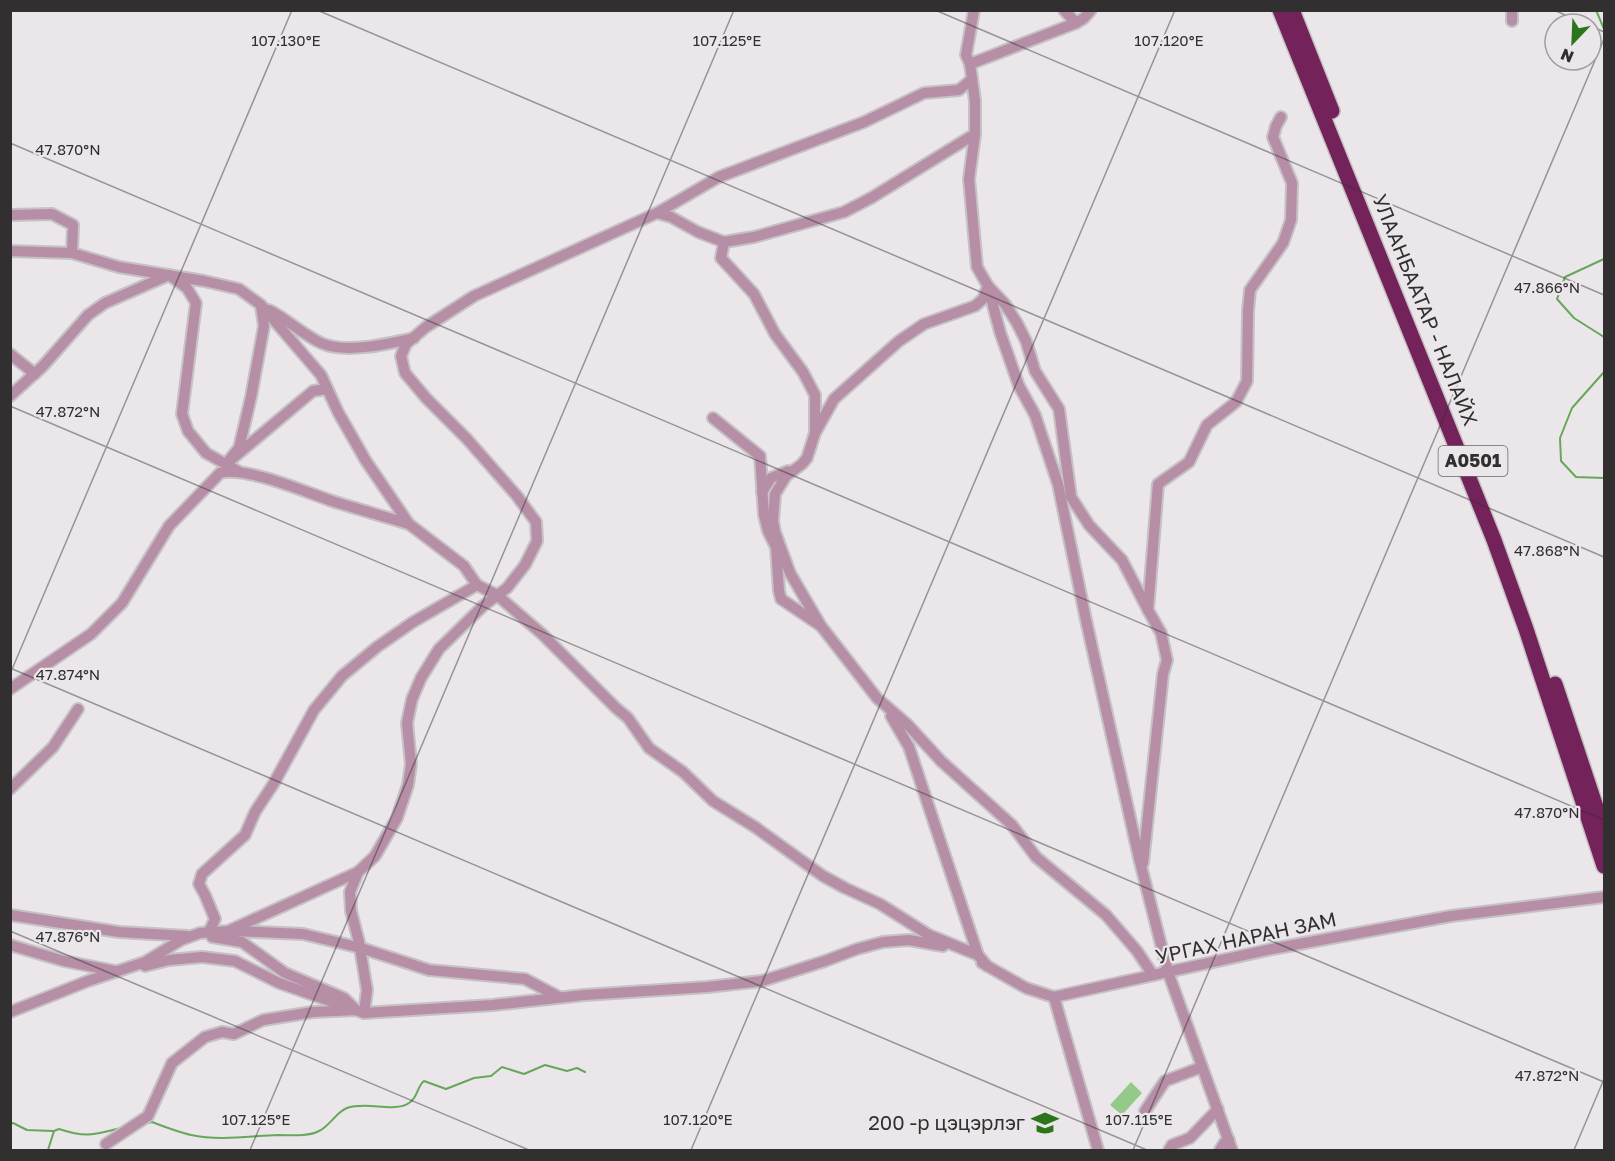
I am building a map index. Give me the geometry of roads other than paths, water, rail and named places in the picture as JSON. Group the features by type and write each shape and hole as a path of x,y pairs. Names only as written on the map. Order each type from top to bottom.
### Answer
{"highway":[{"name":"УЛААНБААТАР - НАЛАЙХ","path":"1280,10 1494,540 1605,866"},
{"name":"УЛААНБААТАР - НАЛАЙХ","path":"1292,10 1497,520 1605,831"}],"street":[{"path":"974,10 966,55 970,64 975,101 975,134 969,179 978,267 988,286 1000,332 1019,386 1035,415 1058,484 1090,643 1168,972 1231,1145"},
{"path":"1064,10 1076,23"},
{"path":"970,64 1076,23 1090,10"},
{"path":"228,931 358,872 375,856 397,818 408,785 411,764 407,723 412,699 421,678 439,649 458,629 507,588 525,565 537,541 536,522 517,496 405,373 401,356 406,344 426,327 474,296 657,213 729,173 864,122 924,93 959,90 972,78"},
{"path":"1148,610 1158,484 1189,462 1207,425 1236,402 1247,381 1250,290 1283,243 1291,220 1292,183 1273,137 1281,117"},
{"path":"657,213 671,217 698,232 724,242 754,237 844,212 975,134"},
{"path":"10,215 52,214 73,225 72,253"},
{"path":"724,242 721,258 754,294 775,334 803,372 815,395 815,433"},
{"path":"10,251 72,253 119,267 239,290 321,343 333,347 362,347 414,338"},
{"path":"10,396 35,374 88,315 105,303 169,275"},
{"path":"169,275 188,288 196,303 182,414 188,431 206,453 242,473"},
{"path":"988,286 1005,304 1017,323 1026,341 1035,371 1059,409 1071,497 1089,525 1122,560 1161,633 1167,660 1163,674 1142,868"},
{"path":"762,491 771,478 794,469 807,458 815,433 834,399 899,341 924,324 975,306 983,299 988,286"},
{"path":"261,305 321,375 366,461 409,524 464,566 477,585 497,595 542,633 616,708 628,717 649,748 683,772 713,801 755,826 807,865 845,888 880,904 929,935 978,955"},
{"path":"226,464 239,448 251,397 264,326 261,305"},
{"path":"10,354 35,374"},
{"path":"226,464 313,391 327,389"},
{"path":"712,418 760,456 764,515 768,531 776,547 781,599 821,626"},
{"path":"775,532 773,520 775,494 779,484 794,469"},
{"path":"10,689 91,634 122,603 169,526 220,473 231,470 285,484 409,524"},
{"path":"762,491 790,573 821,626 886,707 909,747 978,955 987,966"},
{"path":"209,932 215,920 199,884 202,874 245,835 255,812 274,783 314,710 342,676 376,647 447,601 477,585"},
{"path":"886,707 907,724 948,768 1005,819 1036,857 1106,915 1137,951 1153,975"},
{"path":"10,789 53,747 78,709"},
{"path":"358,872 350,892 351,911 361,948 366,990 360,1011"},
{"name":"УРГАХ НАРАН ЗАМ","path":"1054,997 1272,949 1451,916 1605,897"},
{"path":"11,914 119,932 222,938 242,942 285,973 344,998 360,1011"},
{"path":"10,1012 145,962 182,940 209,932 228,931 303,934 361,948 429,970 525,979 560,998"},
{"path":"105,1144 148,1116 172,1063 205,1037 222,1032 234,1034 263,1020 313,1012 493,1005 762,981 857,949 883,942 909,940 939,945 967,955 1026,988 1054,997 1098,1150"},
{"path":"10,945 96,968 120,971 202,957 235,961 279,983 319,999 360,1011"},
{"path":"1146,1111 1165,1081 1202,1067"},
{"path":"1169,1150 1172,1145 1190,1138 1218,1109"},
{"path":"1220,1150 1225,1142 1231,1145"}],"waterway":[{"path":"1596,10 1604,29"},
{"path":"1604,259 1565,277 1557,299 1574,318 1604,337"},
{"path":"1604,372 1572,408 1560,438 1561,461 1576,477 1604,478"},
{"path":"147,1123 152,1122 176,1131 212,1138 304,1135 323,1129 347,1108 403,1106 412,1101 424,1081 446,1089 474,1078 491,1076 502,1067 524,1074 545,1065 567,1071 577,1068 585,1072"},
{"path":"10,1124 13,1123 27,1130 53,1131"},
{"path":"48,1150 54,1131 59,1129 76,1134 90,1134 121,1128"}],"place":[{"name":"200 -р цэцэрлэг","path":"1045,1123"}]}
